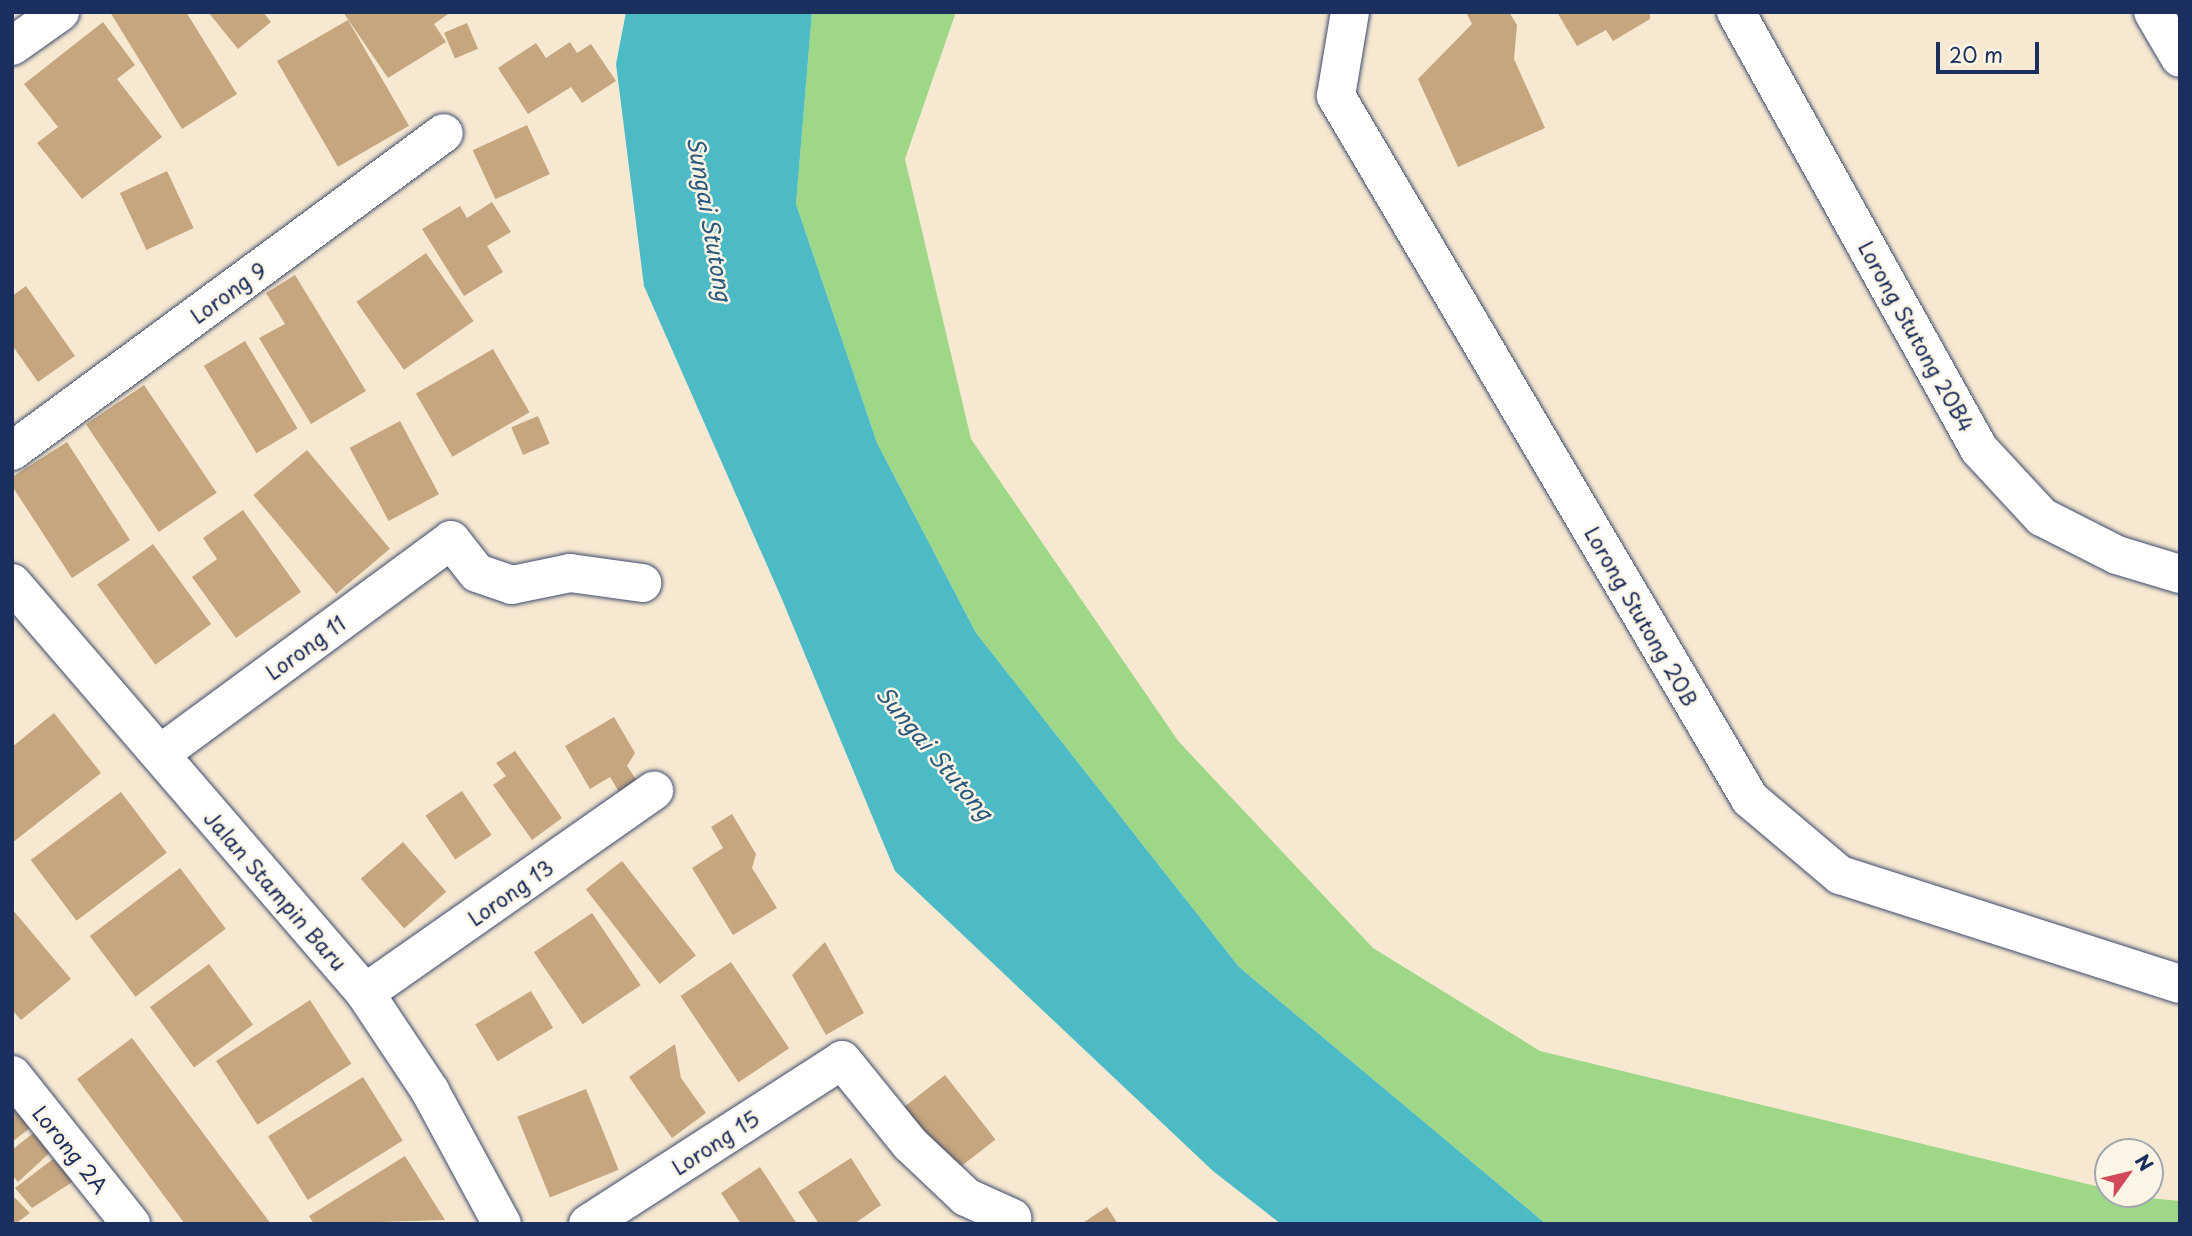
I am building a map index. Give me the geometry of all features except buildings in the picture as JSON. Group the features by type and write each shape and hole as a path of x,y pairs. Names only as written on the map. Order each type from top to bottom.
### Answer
{"street":[{"path":"12,46 60,12"},
{"name":"Lorong Stutong 20B","path":"1350,12 1336,96 1750,799 1840,875 2180,984"},
{"name":"Lorong Stutong 20B4","path":"1736,12 1979,449 2042,517 2117,555 2180,574"},
{"path":"2153,12 2180,58"},
{"name":"Lorong 9","path":"12,451 444,133"},
{"name":"Lorong 11","path":"160,754 450,540 477,573 512,585 570,573 642,583"},
{"name":"Jalan Stampin Baru","path":"12,583 365,993 430,1091 502,1224"},
{"name":"Lorong 13","path":"365,993 654,791"},
{"name":"Lorong 15","path":"588,1224 842,1060 910,1144 947,1179 966,1196 1012,1218"},
{"name":"Lorong 2A","path":"12,1075 131,1224"}],"green space":[{"path":"812,12 956,12 905,159 971,439 1179,742 1373,948 1540,1051 2094,1186 2094,1208 2164,1208 2164,1199 2180,1201 2180,1224 1546,1224 1239,967 976,633 877,443 796,204"}],"water":[{"name":"Sungai Stutong","path":"626,12 812,12 796,204 877,443 976,633 1239,967 1546,1224 1281,1224 1213,1171 895,871 781,597 644,286 616,64"}]}
